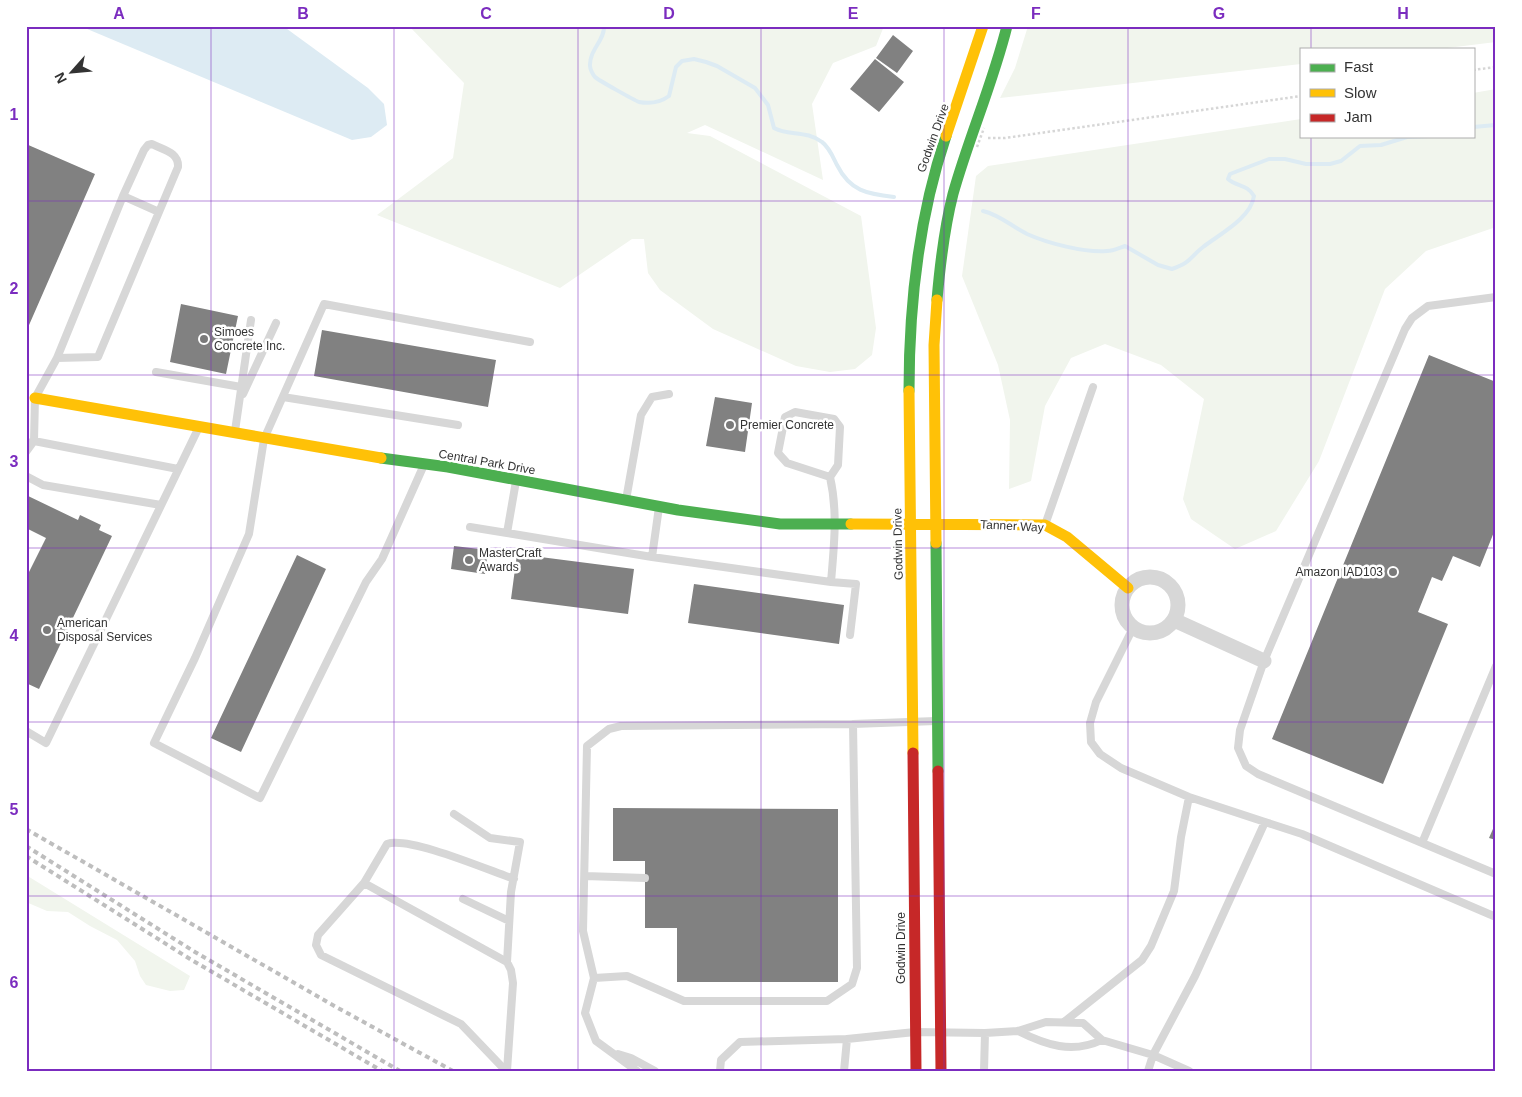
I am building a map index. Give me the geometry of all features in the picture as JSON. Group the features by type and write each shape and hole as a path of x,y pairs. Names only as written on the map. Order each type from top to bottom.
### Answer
{"street":[{"name":"Godwin Drive","path":"916,1071 908,345 915,259 934,175 964,93 983,26"},
{"path":"941,1071 934,345 936,297 949,216 959,176 975,142 1007,26"},
{"name":"Central Park Drive","path":"35,398 264,439 424,465 448,467 659,506 780,524 836,526 936,524"},
{"name":"Tanner Way","path":"936,524 1045,525 1067,537 1128,588"},
{"path":"1152,577 1170,584 1178,602 1174,620 1159,632 1150,633 1133,628 1127,621 1122,604 1128,588 1143,578 1152,577"},
{"path":"1174,620 1264,661"}],"lane":[{"path":"26,452 30,443 35,398 57,358 123,196 144,150 148,145 152,144 176,156 179,160 178,167 98,357 57,358"},
{"path":"123,196 159,212"},
{"path":"1496,298 1428,306 1412,318 1264,661 1240,730 1238,748 1246,766 1258,774 1496,874"},
{"path":"424,465 382,559 366,582 260,798 154,743 195,658 249,534 264,439 324,304 530,342"},
{"path":"235,433 251,320"},
{"path":"239,402 276,323"},
{"path":"156,372 241,387"},
{"path":"1045,525 1093,387"},
{"path":"626,500 644,406 652,397 669,394"},
{"path":"283,397 458,425"},
{"path":"830,477 787,463 778,453 785,417 795,412 834,419 840,427 838,465 830,477 834,496 836,526 831,582"},
{"path":"26,731 46,743 199,427"},
{"path":"30,443 178,469"},
{"path":"26,476 44,485 161,506"},
{"path":"507,533 516,481"},
{"path":"652,557 659,506"},
{"path":"470,527 652,557 856,584 850,635"},
{"path":"1133,628 1096,702 1090,723 1091,742 1100,754 1121,768 1189,797 1302,834 1496,917"},
{"path":"1422,843 1496,666"},
{"path":"638,1071 596,1041 585,1013 594,978 583,931 587,746 609,729 621,726 853,724 938,720"},
{"path":"594,978 626,976 684,1001 827,1001 840,994 852,984 857,968 853,724"},
{"path":"1064,1022 1142,960 1151,946 1174,891 1179,869 1180,837 1189,797"},
{"path":"454,814 490,838 520,842 509,922 507,962"},
{"path":"1148,1071 1153,1055 1195,976 1265,822"},
{"path":"506,1071 461,1024 320,955 316,945 318,935 364,883 387,844 396,841 514,879"},
{"path":"585,876 645,878"},
{"path":"364,883 507,962 512,970 513,983 506,1071"},
{"path":"463,899 509,922"},
{"path":"720,1071 721,1060 740,1042 847,1039 915,1032 985,1033 1018,1030 1046,1022 1064,1022 1083,1023 1102,1040 1153,1055 1189,1071"},
{"path":"1018,1030 1045,1044 1086,1047 1102,1040"},
{"path":"984,1071 985,1033"},
{"path":"844,1071 847,1039"},
{"path":"616,1054 632,1058 655,1071"}],"path":[{"path":"1474,70 1496,67"},
{"path":"975,142 1300,96"},
{"path":"975,142 984,128"}],"shaded area":[{"path":"80,26 283,26 368,88 384,104 387,125 371,137 352,140"},
{"path":"409,26 884,26 876,46 833,63 812,104 823,180 705,125 687,133 710,136 861,216 876,328 872,355 855,369 830,372 796,366 713,329 660,290 648,273 644,239 632,239 560,288 377,215 453,158 464,83"},
{"path":"1028,26 1496,26 1496,42 1447,48 1300,48 1300,64 1000,98 1015,68"},
{"path":"1496,89 1496,227 1426,251 1385,289 1319,461 1276,531 1235,549 1191,519 1183,499 1204,399 1161,365 1105,344 1071,358 1045,406 1031,481 1009,489 1010,420 998,365 962,276 976,176 988,166 1300,119 1300,138 1474,138 1474,93"},
{"path":"26,875 190,976 184,990 170,991 146,985 140,976 135,961 117,940 68,912 47,911 26,902"}],"building":[{"path":"893,35 913,51 897,73 876,58"},
{"path":"875,59 904,82 879,112 850,89"},
{"path":"26,144 95,174 26,332"},
{"name":"Simoes Concrete Inc.","path":"181,304 238,316 226,374 170,362"},
{"path":"322,330 496,360 488,407 314,376"},
{"name":"Amazon IAD103","path":"1429,355 1496,382 1496,527 1480,567 1453,556 1442,581 1432,577 1418,612 1448,624 1383,784 1272,739"},
{"name":"Premier Concrete","path":"715,397 752,403 745,452 706,446"},
{"name":"American Disposal Services","path":"26,495 78,520 80,515 101,525 99,530 112,536 39,689 26,683 26,578 46,538 26,528"},
{"name":"MasterCraft Awards","path":"454,546 488,550 485,574 451,569"},
{"path":"517,554 634,569 628,614 511,599"},
{"path":"297,555 326,569 241,752 211,738"},
{"path":"694,584 844,605 839,644 688,623"},
{"path":"613,808 838,809 838,982 677,982 677,928 645,928 645,861 613,861"},
{"path":"1496,822 1496,840 1489,838"}],"waterway":[{"path":"604,26 602,36 590,60 594,76 602,82 639,102 651,103 669,96 676,67 682,61 694,59 717,66 755,88 768,105 774,128 816,138 831,152 842,174 854,186 860,190 894,197"},
{"path":"1474,127 1496,125"},
{"path":"983,211 1000,218 1027,234 1045,241 1066,247 1098,251 1112,250 1125,246 1158,265 1172,269 1187,262 1203,247 1234,225 1252,204 1254,196 1245,187 1228,179 1230,174 1269,159 1285,159 1306,164 1330,164 1341,161 1360,146 1381,145 1404,138"}],"railway":[{"path":"26,829 338,1008 453,1071"},
{"path":"26,846 195,952 400,1071"},
{"path":"26,856 190,959 382,1071"}],"traffic: fast":[{"path":"937,300 947,220 953,194 1007,26"},
{"path":"909,391 909,358 917,262 928,199 946,136"},
{"path":"381,458 448,467 678,510 780,524 851,524"},
{"path":"936,543 938,771"}],"traffic: slow":[{"path":"946,136 983,26"},
{"path":"936,543 934,345 937,300"},
{"path":"909,391 913,753"},
{"path":"35,398 381,458"},
{"path":"851,524 1045,525 1067,537 1128,588"}],"traffic: jam":[{"path":"913,753 916,1071"},
{"path":"938,771 941,1071"}],"place":[{"name":"Simoes Concrete Inc.","path":"204,339"},
{"name":"Premier Concrete","path":"730,425"},
{"name":"MasterCraft Awards","path":"469,560"},
{"name":"Amazon IAD103","path":"1393,572"},
{"name":"American Disposal Services","path":"47,630"}]}
